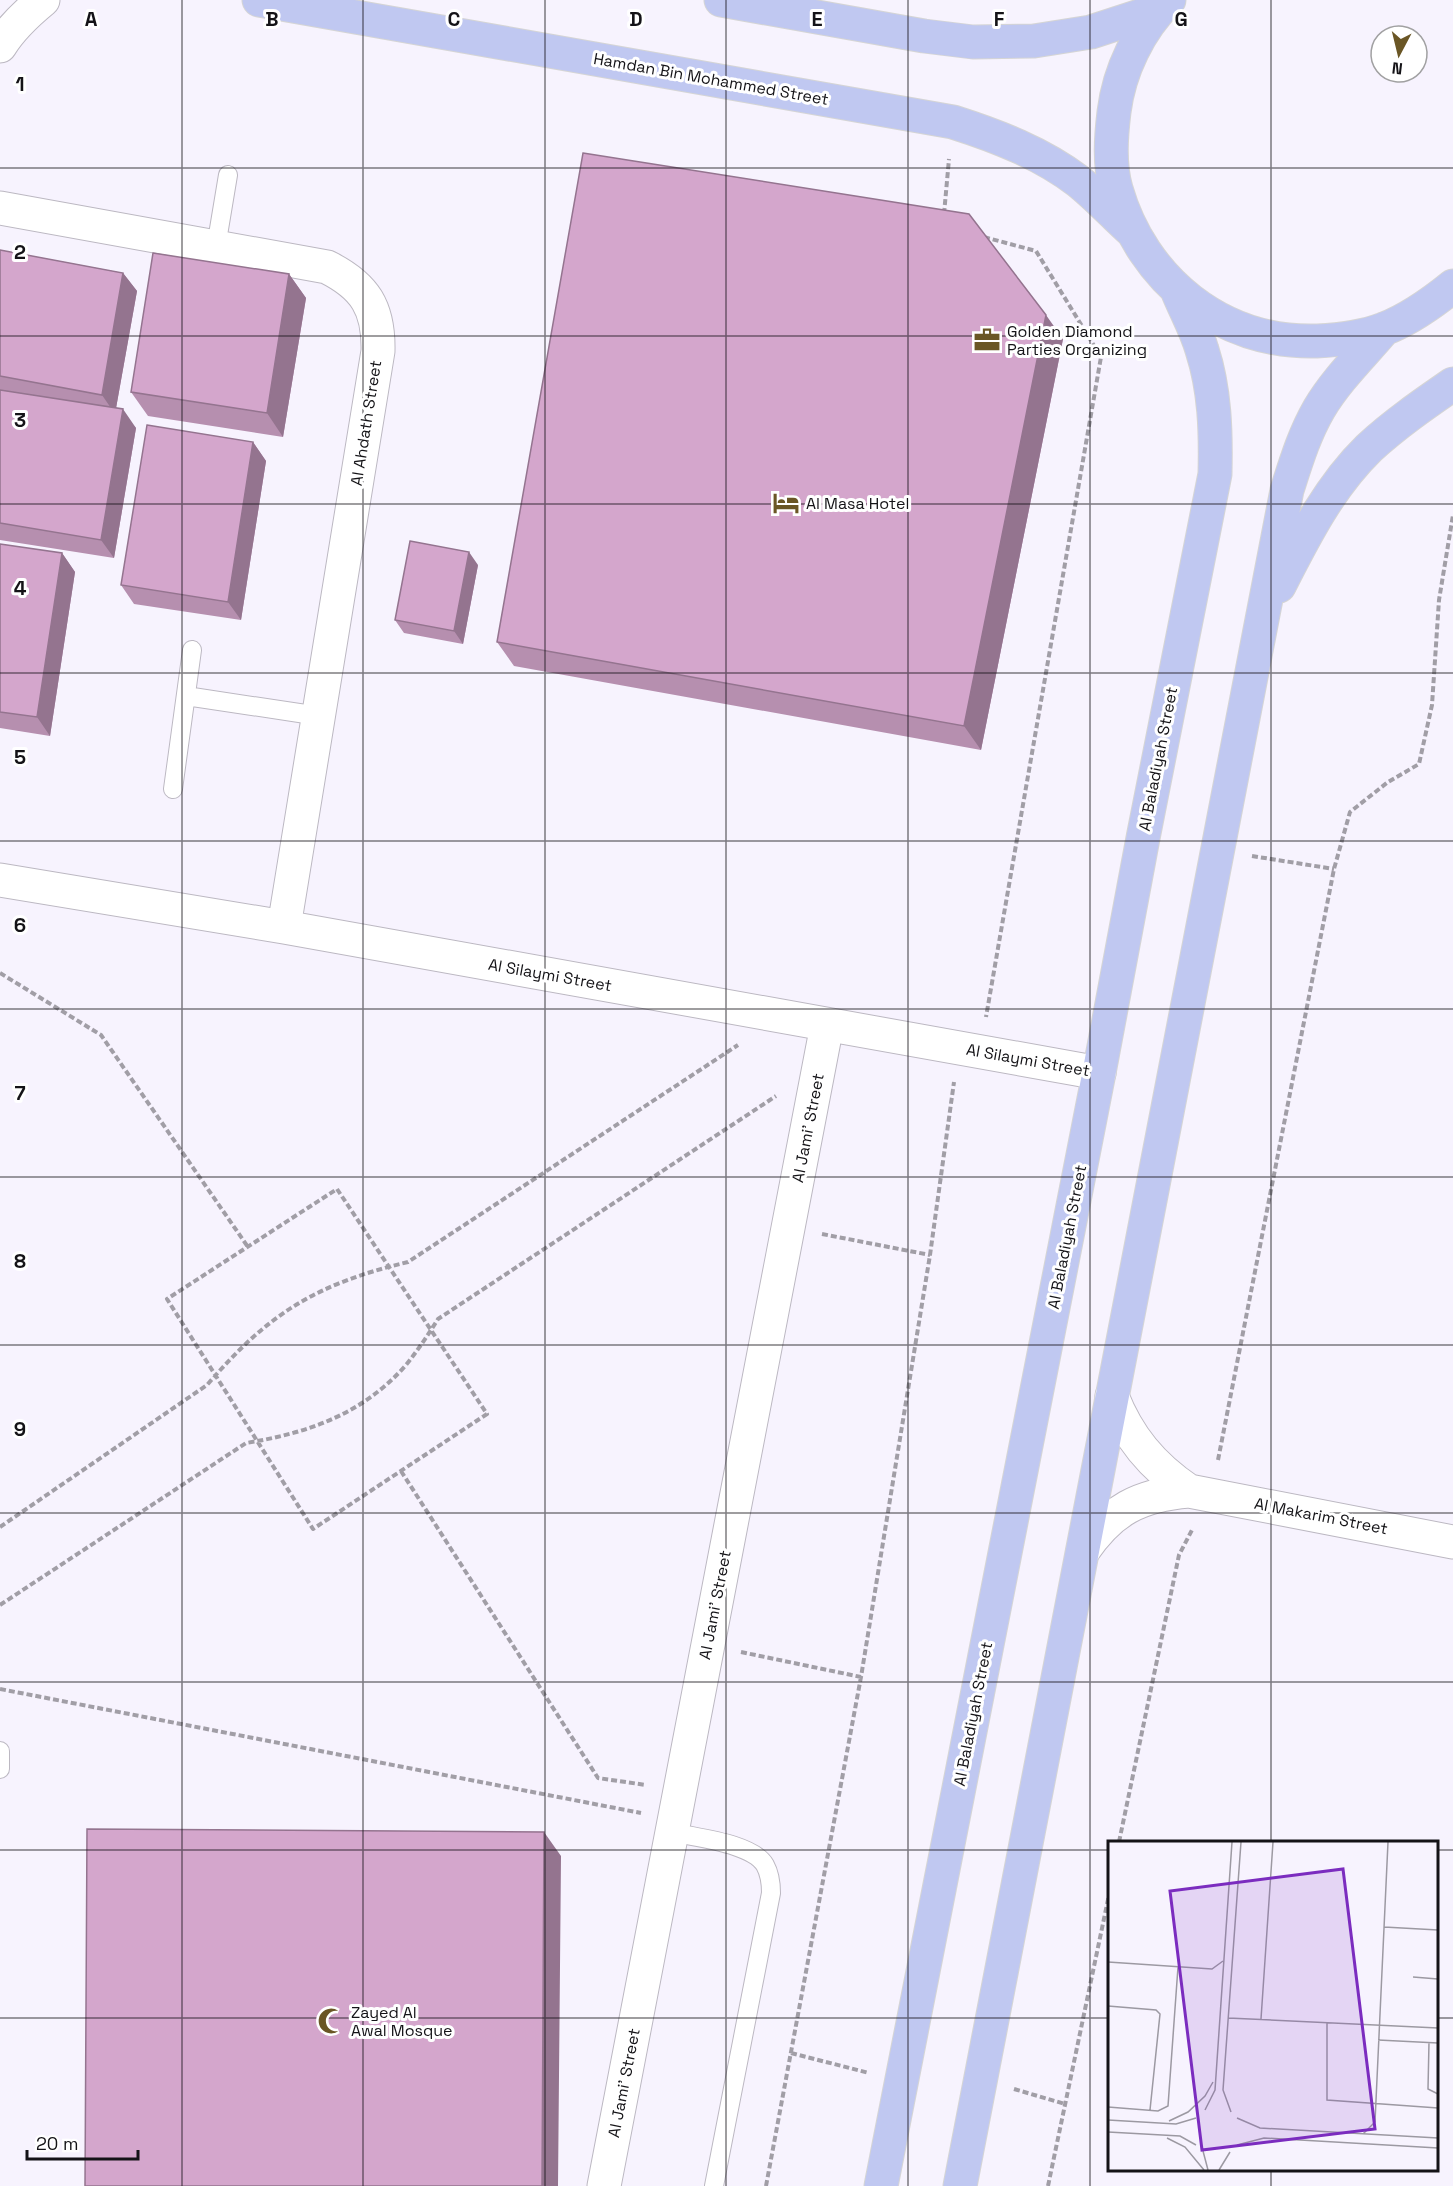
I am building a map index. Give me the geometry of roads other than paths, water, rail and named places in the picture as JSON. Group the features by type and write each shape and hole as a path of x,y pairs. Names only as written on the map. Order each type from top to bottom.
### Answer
{"main road":[{"name":"Hamdan Bin Mohammed Street","path":"259,0 953,122 993,135 1042,158 1078,182 1132,231"},
{"path":"722,0 924,36 973,42 1034,41 1091,32 1164,5"},
{"path":"1164,5 1132,49 1116,93 1110,140 1115,187 1132,231 1152,263 1177,290 1213,316 1253,334 1297,342 1341,340 1384,329 1420,311 1453,286"},
{"name":"Al Baladiyah Street","path":"881,2186 1215,474 1216,433 1211,386 1202,349 1177,290"},
{"path":"960,2186 1287,490 1301,446 1320,407 1384,329"},
{"path":"1263,617 1313,522 1342,479 1377,441 1453,384"}],"street":[{"path":"0,46 7,34 43,0"},
{"name":"Al Ahdath Street","path":"0,208 327,267 346,276 362,291 373,309 378,330 378,351 284,927"},
{"name":"Al Silaymi Street","path":"0,880 284,927 1099,1073"},
{"name":"Al Jami' Street","path":"604,2186 827,1025"},
{"name":"Al Makarim Street","path":"1112,1396 1121,1419 1150,1460 1168,1477 1200,1493"},
{"name":"Al Makarim Street","path":"1083,1551 1097,1530 1116,1513 1163,1493 1200,1493 1453,1542"}],"lane":[{"path":"216,247 228,175"},
{"path":"173,789 192,650"},
{"path":"186,696 319,716"},
{"path":"0,1751 0,1769"},
{"path":"675,1814 755,1854 765,1864 771,1878 771,1893 714,2186"}],"place":[{"name":"Golden Diamond Parties Organizing","path":"987,340"},
{"name":"Al Masa Hotel","path":"786,503"},
{"name":"Zayed Al Awal Mosque","path":"331,2021"}]}
